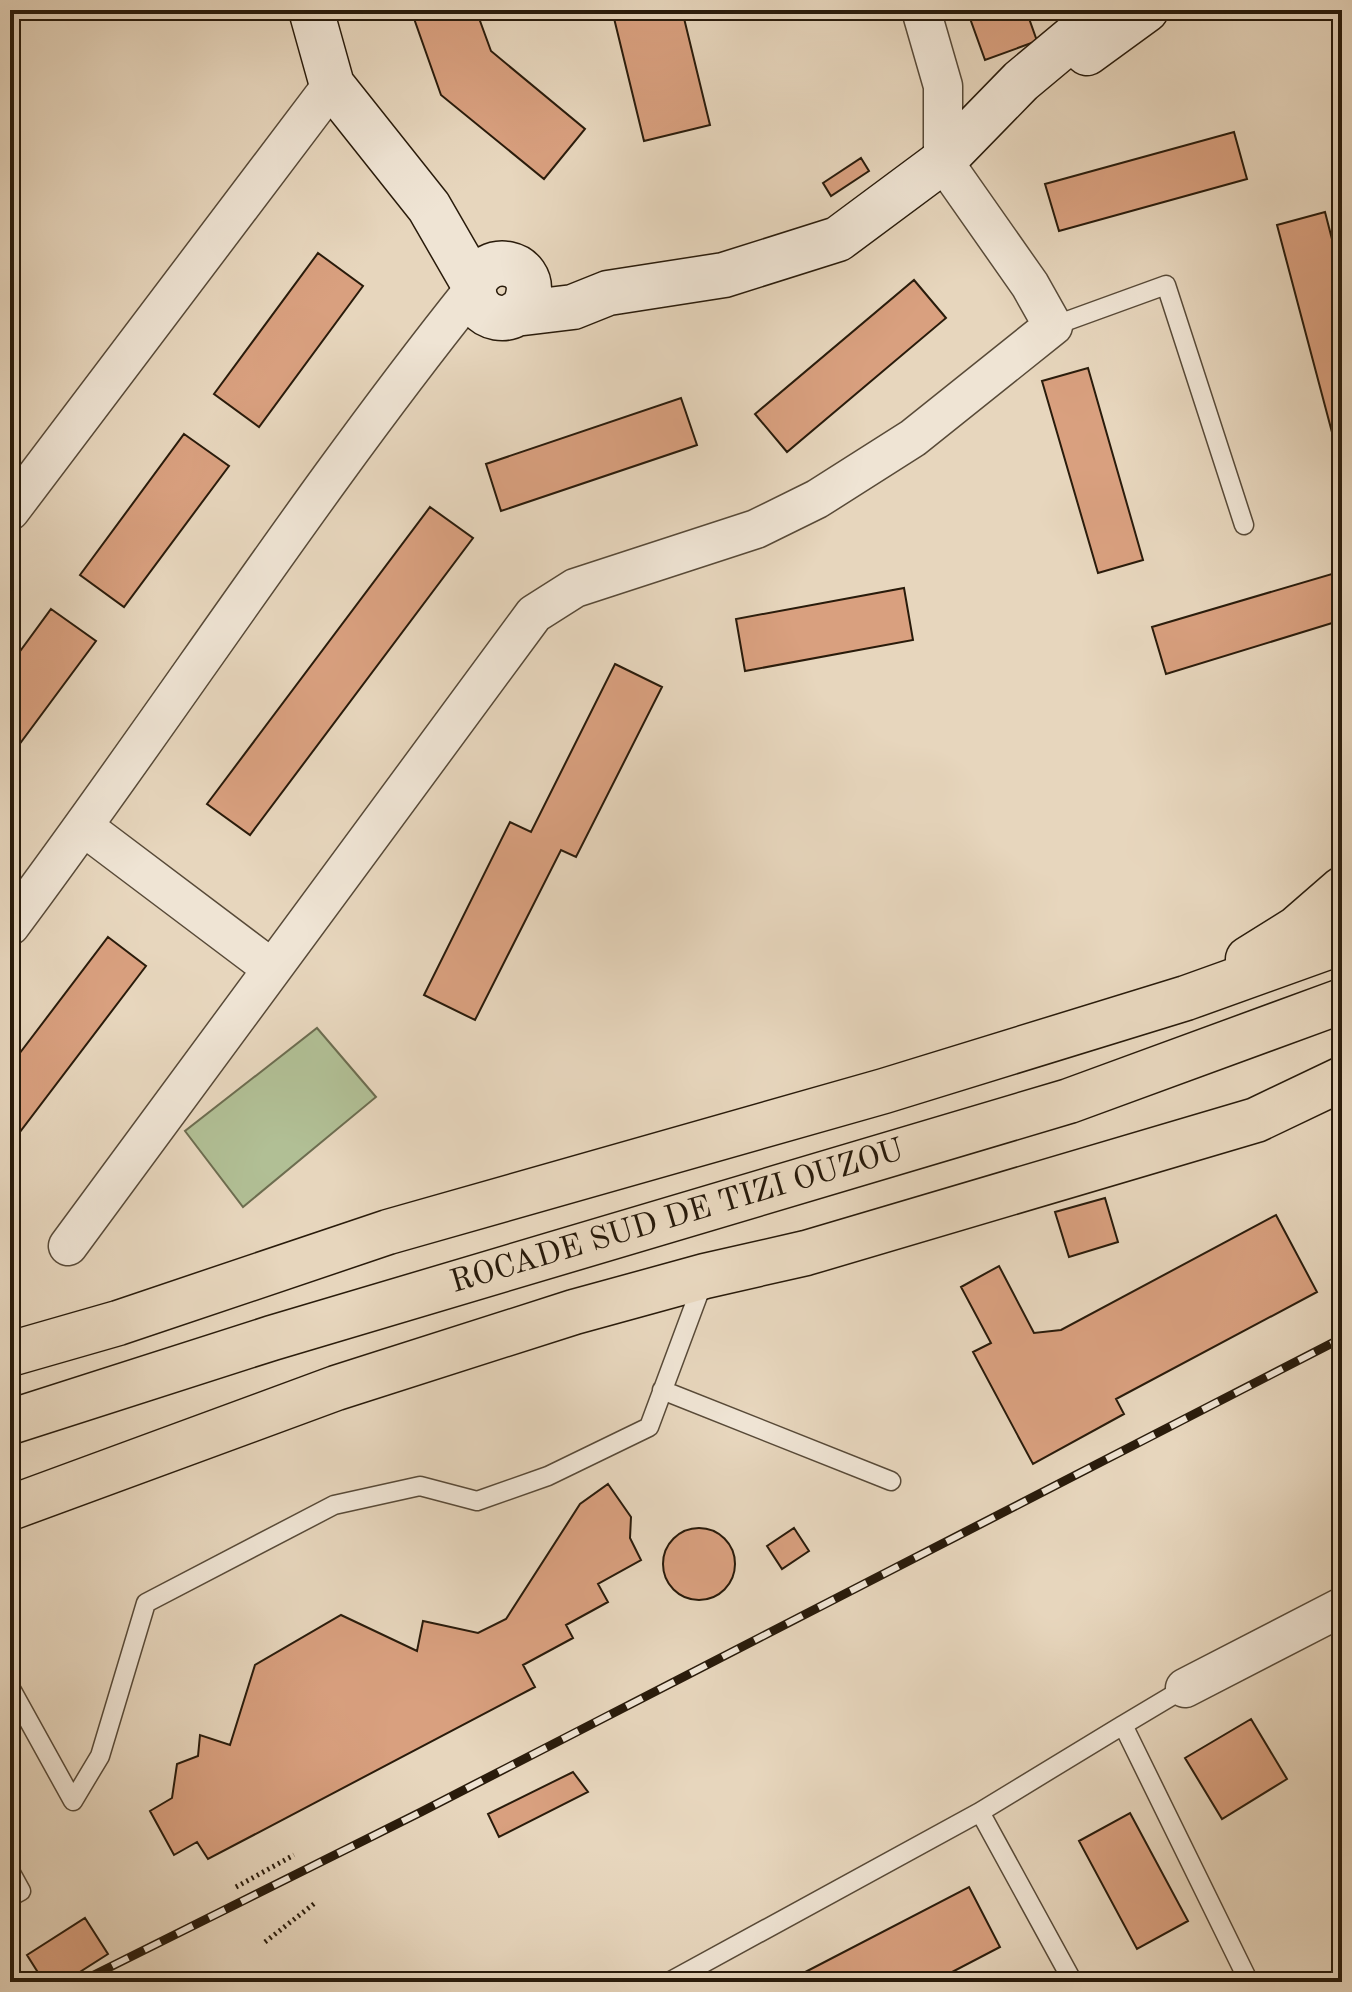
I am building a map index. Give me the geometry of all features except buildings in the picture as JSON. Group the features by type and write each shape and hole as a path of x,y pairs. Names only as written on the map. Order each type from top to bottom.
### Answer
{"highway":[{"path":"1186,998 1296,929 1342,889"},
{"name":"ROCADE SUD DE TIZI OUZOU","path":"10,1354 118,1323 388,1232 884,1091 1186,998 1342,942"},
{"name":"ROCADE SUD DE TIZI OUZOU","path":"10,1422 272,1338 1069,1101 1342,1001"},
{"path":"10,1508 336,1388 574,1312 705,1276 806,1253 1256,1120 1342,1079"}],"street":[{"path":"311,10 332,85 497,290"},
{"path":"68,1246 534,614 575,588 756,529 817,499 913,438 1053,326 1030,285 943,161 943,86 921,10"},
{"path":"10,926 84,827 399,382 497,290 547,282 608,293 724,275 838,239 943,161 1021,81 1106,10"},
{"path":"984,118 1071,64 1146,10"},
{"path":"10,511 332,85"},
{"path":"84,827 271,968"},
{"path":"1185,1688 1342,1607"}],"lane":[{"path":"1053,326 1166,285 1244,525"},
{"path":"10,1687 73,1801 100,1756 146,1603 334,1505 420,1486 477,1501 548,1476 649,1427 705,1276"},
{"path":"662,1390 891,1481"},
{"path":"669,1982 980,1812 1185,1688"},
{"path":"1123,1725 1249,1982"},
{"path":"980,1812 1073,1982"},
{"path":"10,1871 21,1891 10,1897"}],"path":[{"path":"236,1887 294,1855"},
{"path":"265,1942 315,1903"}],"green space":[{"path":"317,1028 376,1097 243,1207 185,1131"}],"railway":[{"path":"80,1982 421,1812 1342,1338"}]}
